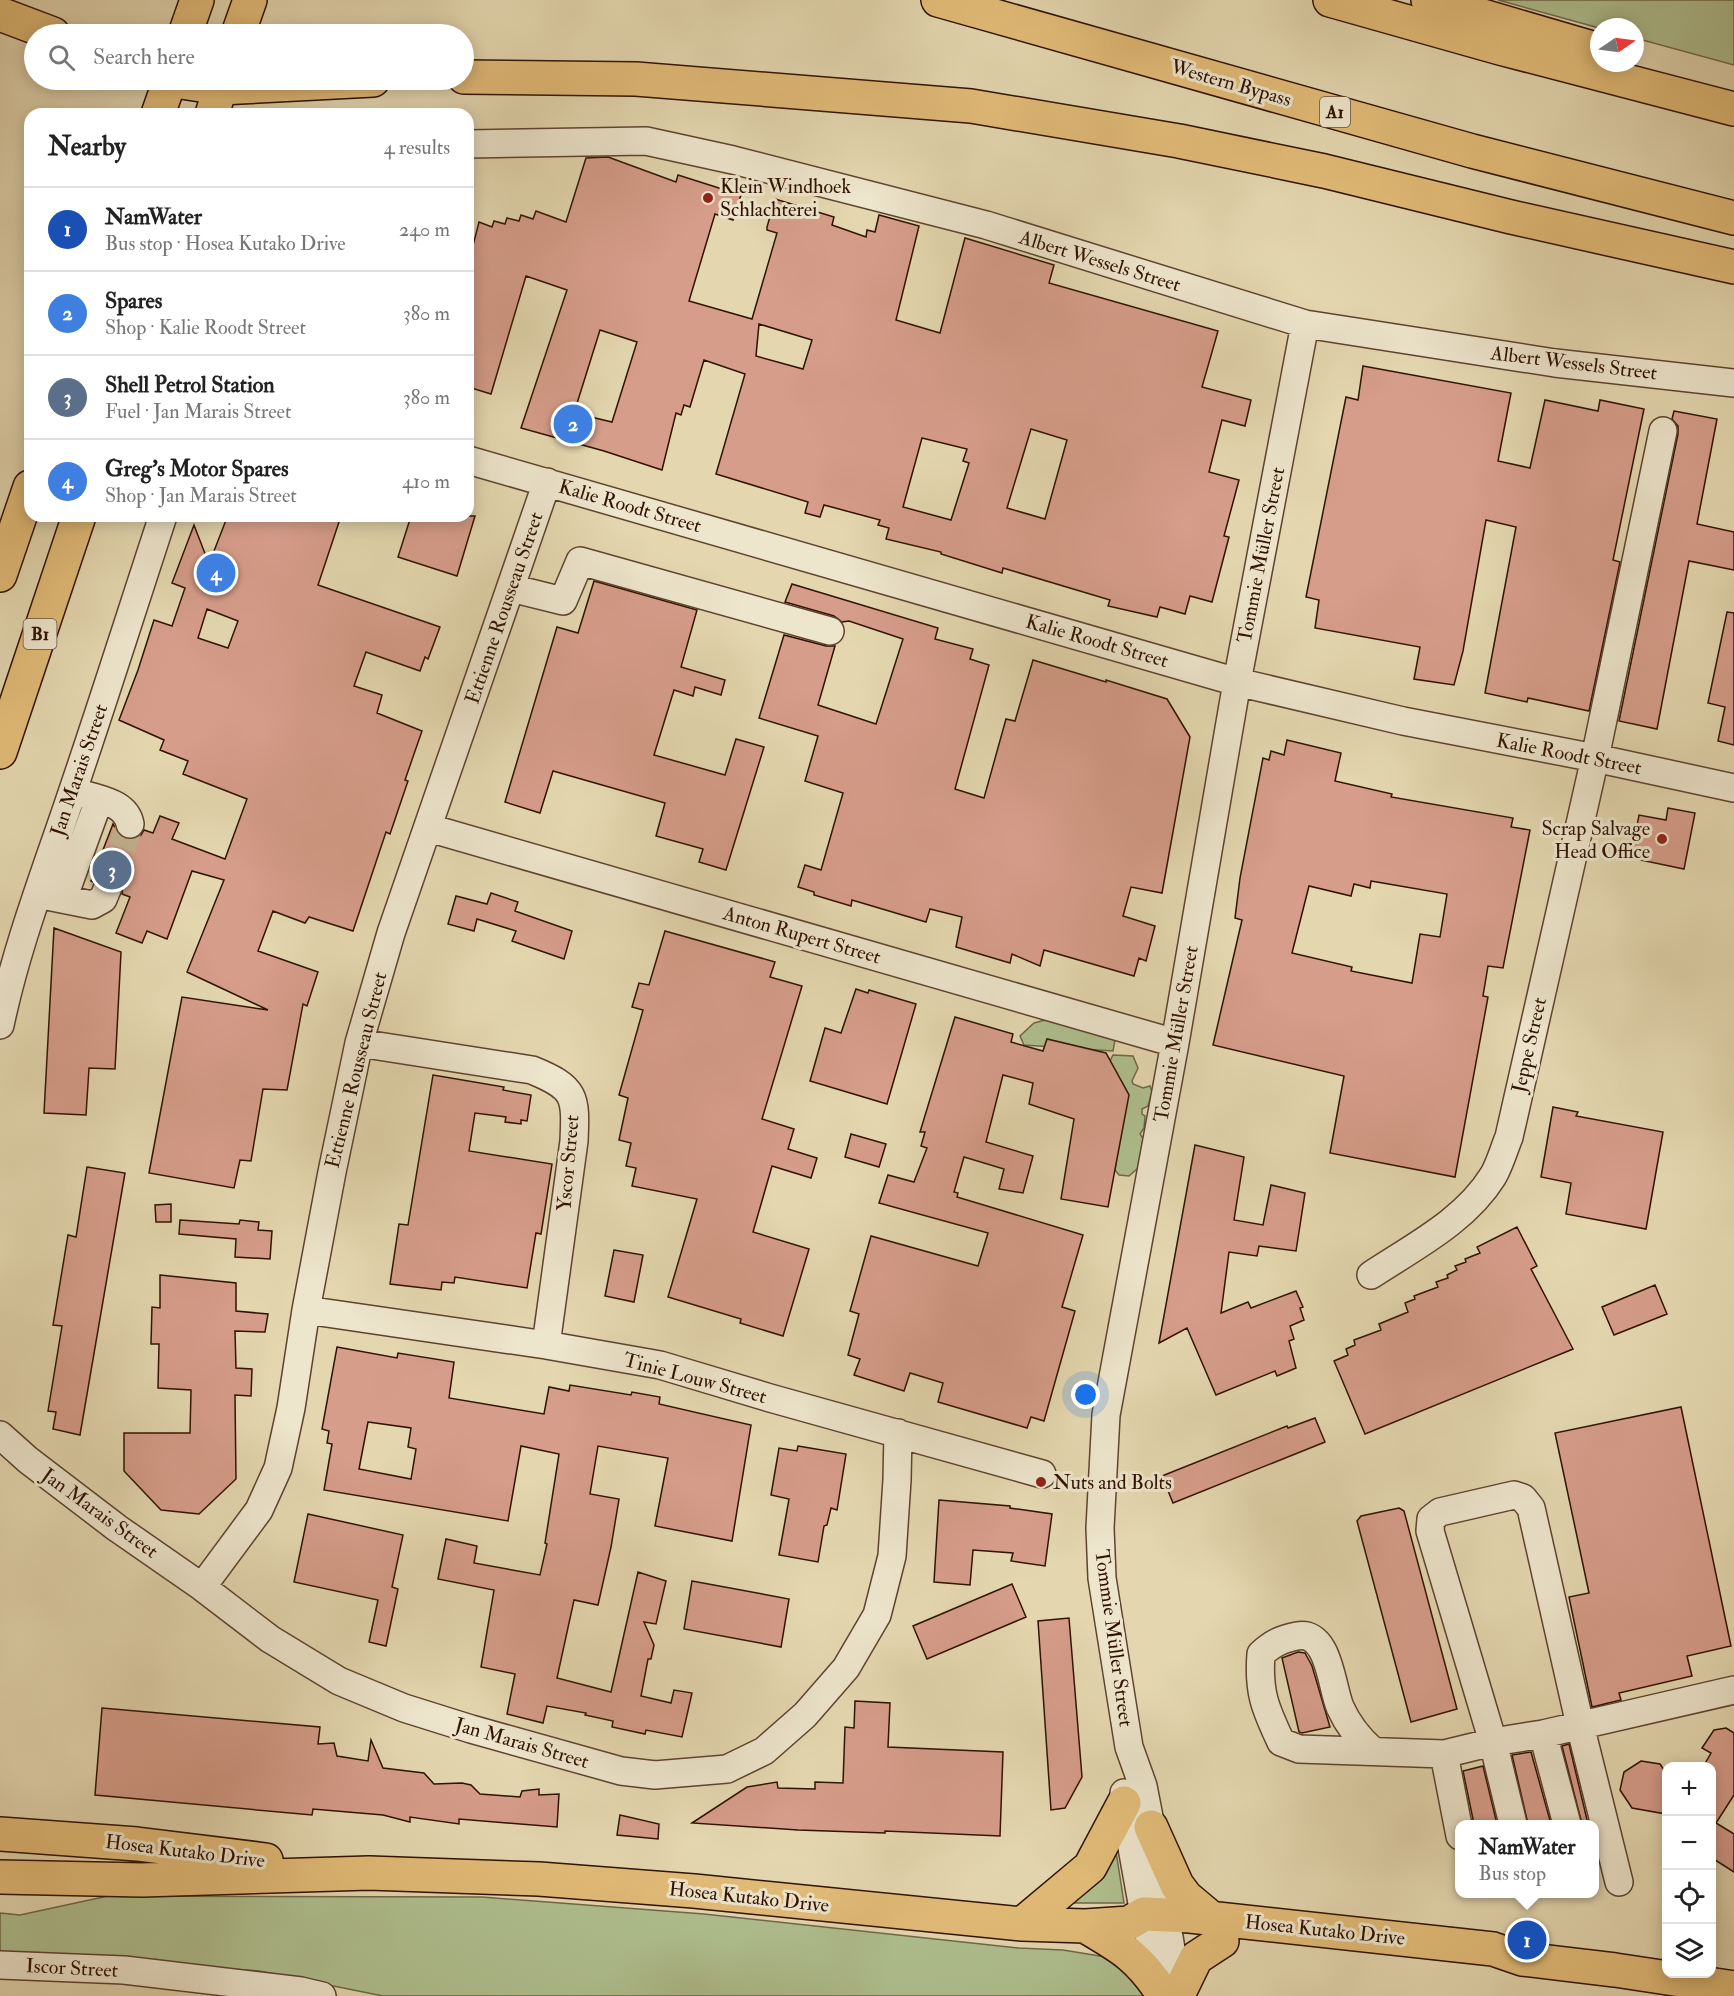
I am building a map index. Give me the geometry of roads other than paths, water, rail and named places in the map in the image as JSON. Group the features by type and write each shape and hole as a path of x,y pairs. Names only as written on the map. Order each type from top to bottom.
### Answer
{"main road":[{"path":"242,24 250,0"},
{"name":"Western Bypass","path":"938,0 1472,151 1734,218"},
{"path":"1330,0 1500,48 1734,109"},
{"path":"1428,0 1590,47"},
{"path":"0,14 26,24"},
{"path":"1644,63 1734,88"},
{"path":"474,77 636,79 971,106 1179,141 1324,171 1500,215 1734,267"},
{"path":"160,108 166,90"},
{"path":"219,94 263,90"},
{"path":"0,575 24,505"},
{"name":"B1","path":"0,753 77,522"},
{"path":"1022,1924 1090,1867 1124,1803"},
{"path":"1085,1926 1121,1947 1171,1995 1216,1929 1177,1885 1151,1827"},
{"name":"Hosea Kutako Drive","path":"0,1834 137,1844 369,1873"},
{"name":"Hosea Kutako Drive","path":"0,1877 142,1880 369,1873 539,1879 623,1885 1022,1924 1151,1925 1216,1929 1483,1964 1496,1965 1522,1959 1734,1988"}],"street":[{"name":"Albert Wessels Street","path":"474,144 604,141 657,143 733,160 986,225 1305,324 1555,363 1734,383"},
{"name":"Tommie Müller Street","path":"1151,1925 1151,1827 1143,1786 1129,1747 1102,1578 1100,1528 1105,1426 1175,1043 1237,682 1305,324"},
{"name":"Jeppe Street","path":"1371,1275 1448,1225 1475,1201 1494,1174 1509,1137 1595,758 1662,431"},
{"name":"Kalie Roodt Street","path":"474,462 1237,682 1403,721 1595,758 1734,788"},
{"name":"Ettienne Rousseau Street","path":"202,1587 259,1510 278,1468 358,1043 391,933 547,482"},
{"name":"Jan Marais Street","path":"0,1025 9,983 36,893 73,790 161,522"},
{"path":"511,588 563,601 580,561 830,631"},
{"path":"73,790 118,806 128,816 130,824"},
{"path":"63,899 99,800"},
{"name":"Anton Rupert Street","path":"429,828 1175,1043"},
{"path":"36,893 92,904 102,899 108,887"},
{"name":"Yscor Street","path":"358,1043 532,1070 557,1080 570,1093 575,1110 574,1141 546,1345"},
{"name":"Tinie Louw Street","path":"306,1310 546,1345 660,1365 1042,1474"},
{"name":"Jan Marais Street","path":"0,1435 28,1460 117,1528 202,1587 270,1639 339,1681 404,1708 621,1771 655,1775 727,1769 764,1751 805,1714 846,1668 877,1615 892,1556 898,1433"},
{"path":"1512,1820 1493,1742 1430,1531 1431,1519 1440,1512 1514,1495 1523,1498 1531,1508 1580,1725 1619,1882"},
{"path":"1372,1751 1357,1737 1341,1709 1326,1655 1317,1641 1304,1635 1288,1638 1272,1643 1261,1654 1259,1678 1265,1709 1281,1742 1299,1749 1444,1754 1493,1742 1543,1734 1734,1690"},
{"path":"1543,1734 1566,1820"},
{"name":"Tommie Müller Street","path":"1129,1747 1124,1803 1151,1925"},
{"path":"1444,1754 1457,1820"},
{"path":"1151,1925 1171,1995"},
{"name":"Iscor Street","path":"0,1965 124,1970 227,1989 301,1991 322,1996"}],"tunnel":[{"path":"108,887 130,824"}],"place":[{"name":"Klein Windhoek Schlachterei","path":"708,198"},
{"name":"Spares","path":"573,424"},
{"name":"Greg's Motor Spares","path":"216,573"},
{"name":"Scrap Salvage Head Office","path":"1662,839"},
{"name":"Shell Petrol Station","path":"112,870"},
{"name":"Nuts and Bolts","path":"1041,1482"},
{"name":"NamWater","path":"1527,1940"}]}
